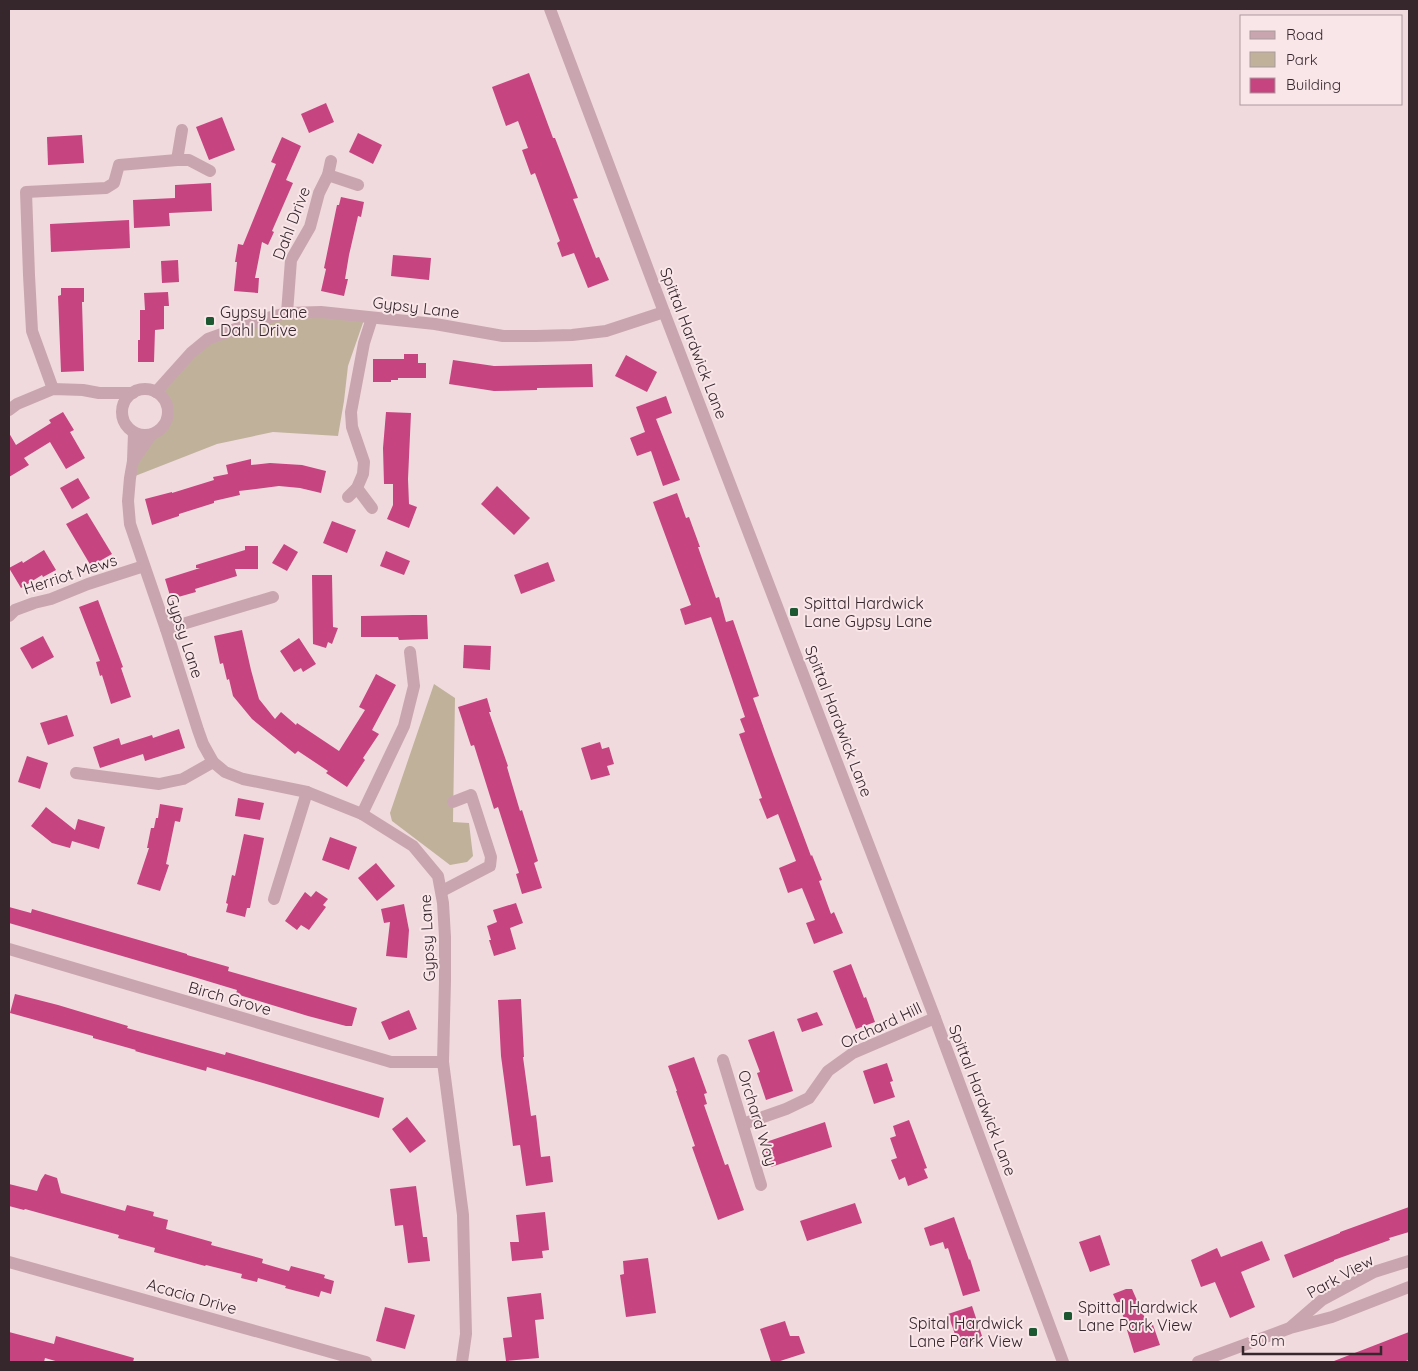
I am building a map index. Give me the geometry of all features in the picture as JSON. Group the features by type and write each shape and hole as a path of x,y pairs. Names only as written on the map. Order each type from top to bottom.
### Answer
{"street":[{"name":"Spittal Hardwick Lane","path":"550,9 664,312 935,1018 1063,1362"},
{"path":"176,160 182,130"},
{"path":"53,389 32,331 26,192 106,188 114,183 119,165 189,160 210,171"},
{"name":"Dahl Drive","path":"287,313 291,260 310,227 319,193 328,175 330,161"},
{"name":"Dahl Drive","path":"328,175 358,186"},
{"name":"Gypsy Lane","path":"156,392 191,352 208,339 263,319 287,313 321,312 435,324 504,336 572,335 606,331 664,312"},
{"path":"372,318 364,343 350,412 352,427 364,462 363,474 353,493 372,508"},
{"path":"9,410 17,404 53,389 83,390 99,394 133,393"},
{"path":"142,389 149,389 164,399 169,412 166,423 152,435 134,433 124,423 122,408 128,396 133,393 142,389"},
{"path":"99,394 122,408"},
{"name":"Gypsy Lane","path":"134,433 128,501 130,524 198,730 213,762 225,772 243,779 307,792 362,814 413,846 438,876 442,890 444,911 443,1062 463,1215 466,1334 462,1362"},
{"name":"Gypsy Lane","path":"133,461 152,435"},
{"name":"Herriot Mews","path":"9,616 15,610 34,603 51,600 88,584 144,566"},
{"path":"166,629 273,597"},
{"path":"362,814 404,726 414,686 410,652"},
{"path":"76,773 159,784 183,779 213,762"},
{"path":"274,899 307,792"},
{"path":"442,890 490,866 491,857 471,795 453,802"},
{"name":"Birch Grove","path":"9,950 391,1062 443,1062"},
{"name":"Orchard Hill","path":"743,1124 786,1109 809,1098 828,1070 853,1053 935,1018"},
{"name":"Orchard Way","path":"723,1060 761,1185"},
{"name":"Park View","path":"1290,1328 1322,1300 1374,1272 1409,1261"},
{"name":"Acacia Drive","path":"9,1262 366,1362"},
{"name":"Park View","path":"1198,1362 1290,1328 1332,1317 1409,1287"}],"green space":[{"path":"365,317 348,366 338,436 273,432 217,444 130,478 139,435 155,433 166,423 168,410 166,402 161,395 191,353 263,319"},
{"path":"434,684 455,698 453,822 469,823 473,856 467,862 450,865 392,821 390,813"}],"building":[{"path":"529,73 578,198 573,199 596,258 599,257 609,280 588,288 574,253 562,257 557,243 560,241 535,173 531,175 522,150 528,148 518,121 506,126 492,87"},
{"path":"326,103 334,122 309,133 301,114"},
{"path":"222,117 235,150 209,160 196,127"},
{"path":"358,133 382,145 373,164 349,152"},
{"path":"82,135 84,163 48,165 47,137"},
{"path":"282,137 301,146 286,180 293,183 272,231 274,232 268,245 262,242 255,278 259,278 258,293 234,291 238,244 243,245 276,164 271,162"},
{"path":"211,183 212,211 169,213 170,226 134,228 133,200 175,198 175,185"},
{"path":"341,197 364,202 361,217 358,216 349,255 345,279 348,279 344,296 321,291 337,205 339,205"},
{"path":"129,220 130,248 51,252 50,224"},
{"path":"393,255 431,258 429,280 391,276"},
{"path":"178,260 179,282 162,283 161,261"},
{"path":"61,288 84,288 84,302 82,302 84,371 61,372 58,296 61,295"},
{"path":"168,292 169,306 164,306 164,329 155,330 154,362 138,362 140,310 145,310 144,293"},
{"path":"404,354 418,354 418,363 426,363 426,378 398,378 398,380 391,380 391,382 373,382 373,359 404,359"},
{"path":"626,355 657,372 647,392 615,376"},
{"path":"453,360 494,366 592,364 593,387 494,391 449,384"},
{"path":"666,396 672,413 656,419 680,480 663,486 651,451 637,456 630,438 645,432 636,407"},
{"path":"63,412 74,430 70,432 85,458 66,469 50,442 24,458 29,465 9,477 9,433 16,445 51,423 49,420"},
{"path":"386,412 411,413 408,479 409,504 417,507 409,528 387,519 393,505 393,484 384,484 383,448"},
{"path":"251,459 251,465 270,463 302,465 326,471 321,493 279,486 239,491 240,495 214,501 214,503 152,525 145,499 214,480 213,477 228,474 226,465"},
{"path":"78,478 90,498 72,509 60,488"},
{"path":"497,486 530,518 514,535 481,504"},
{"path":"677,493 686,518 689,517 716,598 719,597 726,622 733,620 759,696 753,698 811,856 822,880 819,881 831,914 834,912 843,933 814,944 806,923 815,920 802,888 788,893 779,868 796,861 778,814 767,819 759,799 762,798 739,734 745,732 740,719 745,717 711,617 685,625 680,609 691,605 653,502"},
{"path":"87,513 112,554 91,566 66,524"},
{"path":"332,521 356,530 347,553 323,543"},
{"path":"284,544 298,552 287,571 272,563"},
{"path":"245,546 258,546 258,569 235,569 237,576 195,589 196,592 171,599 165,579 200,568 196,568 196,565 245,550"},
{"path":"44,550 56,570 43,577 42,575 21,588 9,568 22,561 23,563"},
{"path":"386,551 410,561 404,575 380,566"},
{"path":"548,562 555,581 521,594 514,575"},
{"path":"312,575 332,575 333,627 338,628 332,644 328,642 326,648 313,644"},
{"path":"98,600 123,667 121,668 131,697 111,704 96,662 100,661 79,607"},
{"path":"427,615 428,639 399,640 398,637 361,637 361,616"},
{"path":"242,630 259,699 275,719 281,712 296,725 297,723 339,751 365,710 359,707 376,674 396,685 372,730 379,734 347,787 326,773 328,771 298,751 295,754 252,719 233,696 223,663 220,664 214,636"},
{"path":"43,636 54,657 32,669 20,648"},
{"path":"299,638 316,664 303,672 301,668 294,672 280,651"},
{"path":"464,645 491,646 490,670 463,668"},
{"path":"487,698 491,712 489,712 538,861 534,863 542,888 522,894 516,874 519,873 498,807 494,809 474,745 471,746 458,707"},
{"path":"67,715 74,736 48,745 40,723"},
{"path":"179,729 185,748 145,761 143,754 100,768 93,747 119,738 121,745 152,735 153,738"},
{"path":"600,742 602,749 609,747 614,764 607,766 610,775 591,780 581,748"},
{"path":"27,756 48,763 40,789 18,782"},
{"path":"238,798 264,803 260,820 235,816"},
{"path":"160,804 183,808 180,822 175,821 166,864 169,865 160,891 137,884 149,848 147,848 151,828 154,828 156,818 158,818"},
{"path":"46,807 75,830 78,819 105,827 99,849 72,841 70,848 52,843 31,826"},
{"path":"244,834 264,838 250,908 247,908 245,917 226,912 232,875 235,876"},
{"path":"330,837 357,847 349,870 322,860"},
{"path":"376,863 395,886 377,901 358,878"},
{"path":"316,891 328,899 323,905 326,907 309,930 301,925 297,930 285,921 305,892 311,897"},
{"path":"516,903 523,923 510,928 516,949 494,956 487,926 497,922 493,910"},
{"path":"404,904 409,930 407,958 386,956 390,922 384,923 381,909"},
{"path":"9,907 31,913 32,909 229,967 228,971 357,1008 352,1026 308,1016 236,994 237,990 9,923"},
{"path":"851,964 875,1022 856,1029 833,971"},
{"path":"15,994 128,1026 127,1028 225,1055 226,1052 384,1098 379,1118 207,1067 206,1071 135,1051 93,1038 93,1036 10,1013"},
{"path":"521,999 523,1057 531,1116 536,1115 541,1157 550,1156 553,1182 526,1186 520,1145 513,1146 501,1056 498,1000"},
{"path":"409,1010 417,1029 389,1040 381,1022"},
{"path":"817,1012 823,1025 802,1032 797,1019"},
{"path":"774,1031 793,1091 766,1100 757,1073 760,1072 748,1040"},
{"path":"694,1057 707,1093 704,1094 707,1104 704,1105 725,1165 728,1164 744,1210 718,1220 692,1147 695,1146 668,1066"},
{"path":"887,1063 893,1081 890,1082 895,1097 874,1104 863,1071"},
{"path":"407,1117 426,1141 410,1153 392,1129"},
{"path":"909,1120 927,1168 924,1169 928,1178 908,1186 905,1177 899,1180 891,1160 897,1158 890,1138 896,1136 893,1126"},
{"path":"825,1122 832,1147 771,1167 763,1143"},
{"path":"45,1174 57,1178 61,1193 125,1211 127,1205 154,1212 153,1216 168,1220 166,1229 212,1242 211,1245 263,1259 262,1263 289,1271 291,1266 325,1275 324,1278 334,1281 331,1294 321,1291 319,1297 285,1288 286,1286 258,1278 257,1282 241,1278 242,1274 154,1252 155,1248 118,1238 119,1235 9,1206 9,1184 37,1191"},
{"path":"416,1186 423,1237 427,1237 430,1261 408,1263 403,1225 395,1226 390,1189"},
{"path":"855,1203 862,1223 807,1241 800,1221"},
{"path":"1409,1207 1409,1232 1389,1238 1390,1240 1334,1260 1293,1278 1284,1255"},
{"path":"545,1212 549,1250 542,1251 543,1258 512,1261 510,1242 519,1242 516,1215"},
{"path":"954,1217 980,1291 963,1296 948,1248 945,1249 943,1242 930,1246 924,1228"},
{"path":"1100,1235 1110,1265 1090,1272 1079,1242"},
{"path":"1262,1241 1270,1260 1241,1272 1255,1307 1230,1318 1215,1282 1201,1287 1191,1260 1217,1248 1221,1257"},
{"path":"648,1258 656,1313 626,1317 620,1275 624,1274 623,1261"},
{"path":"1126,1289 1132,1289 1147,1323 1152,1322 1160,1345 1134,1353 1127,1330 1129,1329 1113,1294"},
{"path":"541,1293 544,1319 535,1320 539,1358 506,1361 503,1338 512,1337 507,1297"},
{"path":"972,1306 983,1339 959,1346 948,1314"},
{"path":"385,1307 415,1315 405,1349 376,1341"},
{"path":"785,1321 790,1336 799,1336 805,1353 777,1362 771,1362 760,1329"},
{"path":"9,1332 54,1344 56,1336 134,1358 133,1362 59,1362 45,1358 44,1362 9,1362"},
{"path":"1409,1332 1409,1360 1403,1362 1334,1362 1334,1361"}],"place":[{"name":"Gypsy Lane Dahl Drive","path":"210,321"},
{"name":"Spittal Hardwick Lane Gypsy Lane","path":"794,612"},
{"name":"Spittal Hardwick Lane Park View","path":"1068,1316"},
{"name":"Spital Hardwick Lane Park View","path":"1033,1332"}]}
